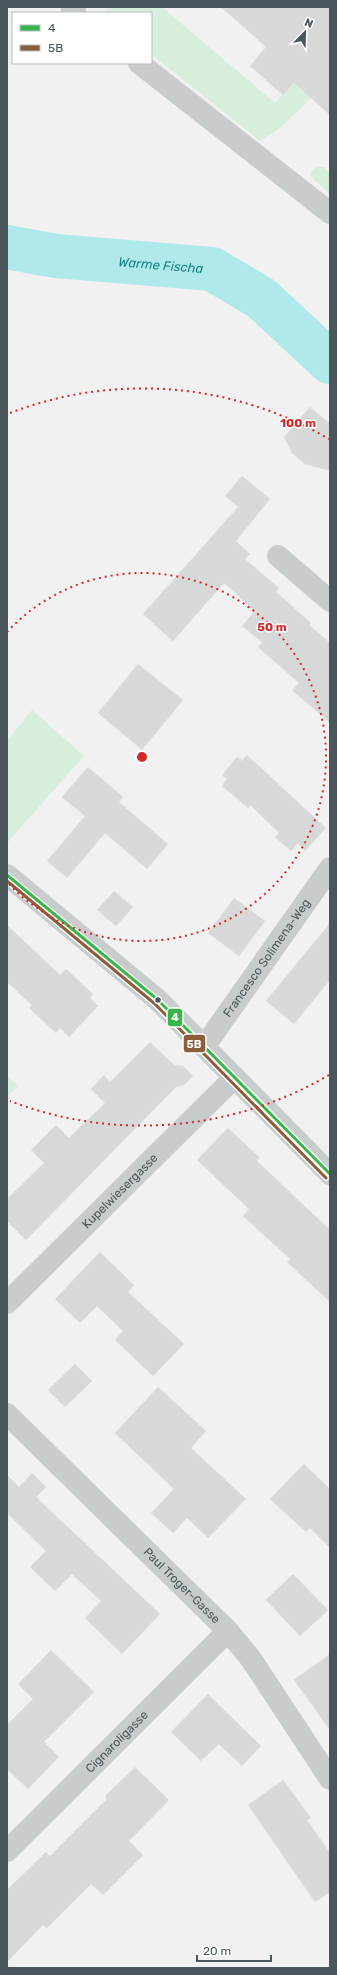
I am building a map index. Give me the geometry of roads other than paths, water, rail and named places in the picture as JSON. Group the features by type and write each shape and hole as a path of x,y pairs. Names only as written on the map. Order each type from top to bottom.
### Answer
{"street":[{"path":"140,64 330,214"},
{"path":"278,556 330,601"},
{"name":"Francesco Solimena-Weg","path":"204,1047 330,868"},
{"path":"7,875 158,1000 234,1078 327,1165"},
{"name":"Kupelwiesergasse","path":"7,1303 234,1078"},
{"name":"Paul Troger-Gasse","path":"7,1414 228,1632 251,1659 330,1779"},
{"name":"Cignaroligasse","path":"7,1851 228,1632"}],"waterway":[{"name":"Warme Fischa","path":"7,247 56,256 212,269 261,298 330,362"}]}
